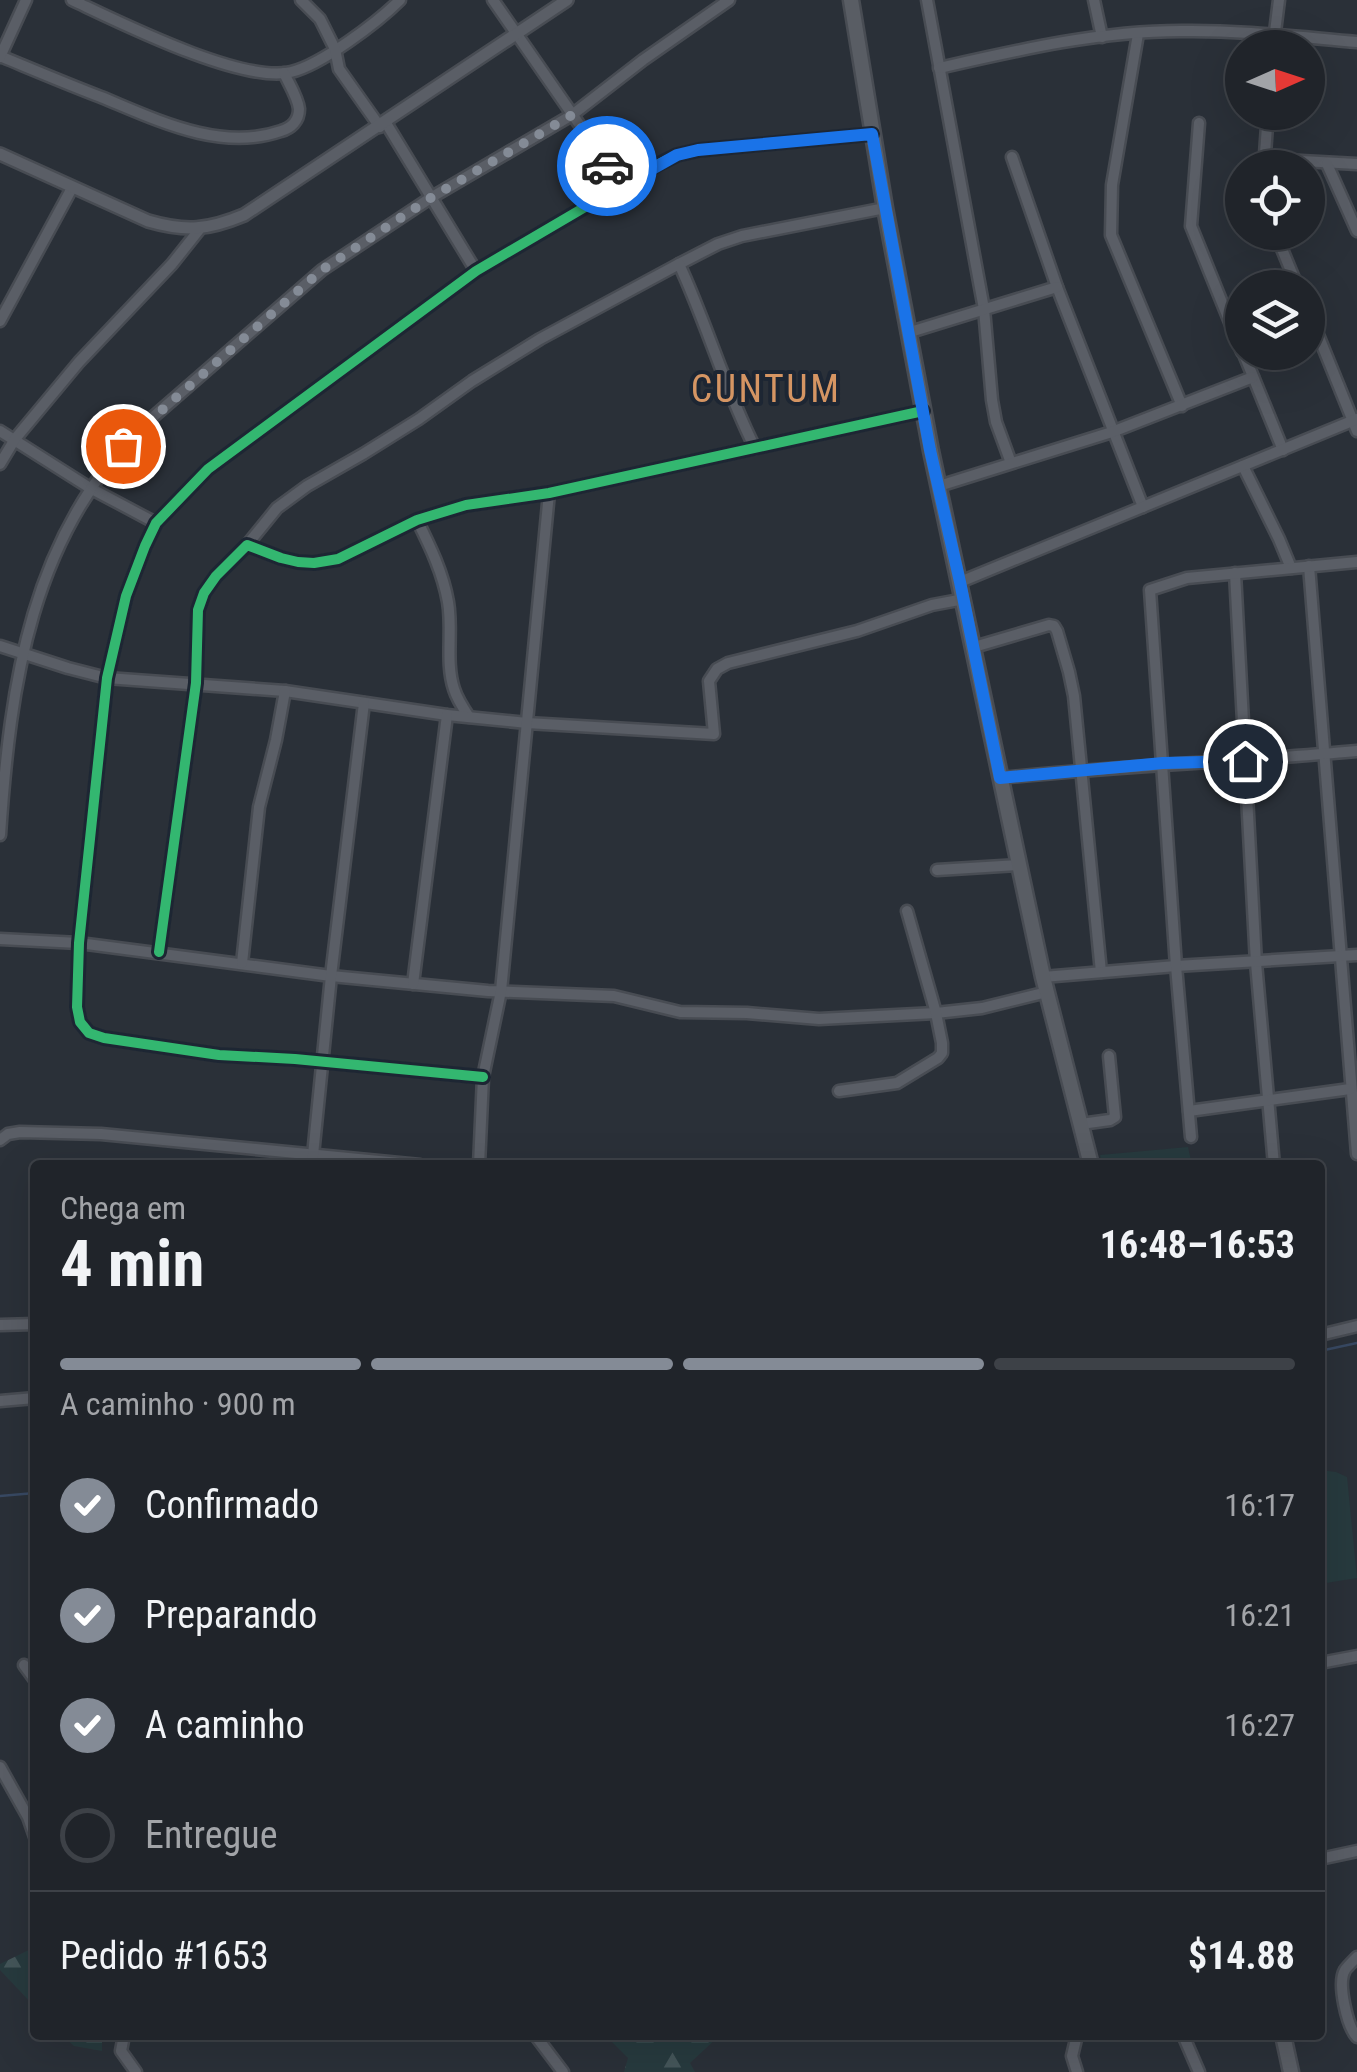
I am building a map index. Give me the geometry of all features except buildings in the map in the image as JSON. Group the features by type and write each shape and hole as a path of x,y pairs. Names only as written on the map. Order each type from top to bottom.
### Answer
{"main road":[{"path":"851,0 923,412 1045,984 1090,1160"},
{"path":"1284,2040 1290,2072"}],"street":[{"path":"26,0 0,56 164,123 202,134 226,138 269,135 288,128 296,122 299,111 284,73"},
{"path":"72,0 192,52 258,72 284,73 294,72 335,49 400,0"},
{"path":"301,0 320,19 335,49 339,69 432,197 476,271"},
{"path":"492,0 622,186"},
{"path":"0,154 148,221 199,230 226,223 383,125 566,0"},
{"path":"0,836 10,722 22,654 44,579 90,488 123,446 322,270 432,197 572,115 729,0"},
{"path":"927,0 984,309 992,400 1011,462"},
{"path":"1094,0 1102,37"},
{"path":"1276,30 1280,0"},
{"path":"939,68 1102,37 1177,30 1225,32"},
{"path":"1138,34 1112,184 1111,235 1182,406"},
{"path":"1325,42 1357,42"},
{"path":"1199,123 1190,226 1225,311"},
{"path":"484,1077 220,1054 104,1038 89,1032 80,1022 76,1006 79,943 108,678 126,596 145,546 156,524 208,469 476,271 622,186 677,155 698,150 872,134"},
{"path":"1012,156 1057,287 1143,507"},
{"path":"1357,164 1327,164 1357,232"},
{"path":"0,320 72,188"},
{"path":"159,952 196,683 198,610 216,576 248,546 277,508 419,419 472,380 718,244 885,208"},
{"path":"0,464 79,362 199,230"},
{"path":"678,264 756,448"},
{"path":"908,334 1057,287"},
{"path":"960,582 1282,450 1356,424 1325,350"},
{"path":"1250,370 1282,450"},
{"path":"939,486 1112,432 1253,377"},
{"path":"248,546 281,558 314,563 338,559 417,520 466,504 549,493 923,412"},
{"path":"0,431 156,524"},
{"path":"1243,466 1291,568"},
{"path":"479,1160 484,1077 501,991 549,493"},
{"path":"417,520 445,589 453,688 469,717"},
{"path":"1191,1137 1150,590 1188,578 1357,562"},
{"path":"1309,566 1357,1154"},
{"path":"1235,573 1256,962 1274,1160"},
{"path":"0,646 108,678 285,691 527,723 714,734 709,681 717,669 964,599"},
{"path":"974,647 1054,626 1072,684 1101,972"},
{"path":"242,963 259,807 285,691"},
{"path":"0,1140 20,1132 101,1134 313,1160 364,703"},
{"path":"413,984 446,714"},
{"path":"1000,778 1163,763 1357,752"},
{"path":"937,870 1019,865"},
{"path":"839,1091 896,1083 942,1053 936,1013 907,912"},
{"path":"0,940 79,943 413,984 614,996 680,1012 819,1019 982,1008 1045,984 1101,972 1357,955"},
{"path":"1081,1124 1115,1117 1110,1056"},
{"path":"1189,1111 1350,1089"},
{"path":"0,1325 30,1324"},
{"path":"1325,1334 1357,1326"},
{"path":"0,1400 30,1398"},
{"path":"1325,1662 1357,1656"},
{"path":"24,1665 30,1673"},
{"path":"0,1767 30,1823"},
{"path":"1325,1858 1357,1851"},
{"path":"1357,1956 1345,1969 1341,1981 1352,2032 1357,2037"},
{"path":"123,2040 121,2051 136,2072"},
{"path":"539,2040 564,2072"},
{"path":"1076,2040 1072,2056 1077,2072"},
{"path":"1185,2040 1199,2072"}],"green space":[{"path":"1188,1147 1191,1160 1101,1160 1100,1155"},
{"path":"1325,1471 1347,1477 1357,1578 1325,1583"},
{"path":"30,1949 30,2002 0,1970 0,1964"},
{"path":"67,2040 100,2040 102,2051 74,2046"},
{"path":"610,2040 715,2040 690,2063 695,2072 624,2072 628,2058"}],"waterway":[{"path":"1325,1350 1357,1343"},
{"path":"0,1496 30,1493"}],"cycle path":[{"path":"483,1077 219,1055 104,1038 89,1033 80,1022 79,943 107,678 126,596 145,546 156,523 208,469 476,271 655,166 699,150 872,134"},
{"path":"159,952 196,683 198,610 216,576 247,545 298,562 338,559 417,520 466,505 549,493 923,411"}],"way so far":[{"path":"123,446 322,270 432,197 572,115 607,166"}],"district":[{"name":"CUNTUM","path":"766,389"}],"route":[{"path":"607,166 622,186 677,155 698,150 872,134 930,450 1000,778 1163,763 1245,761"}]}
